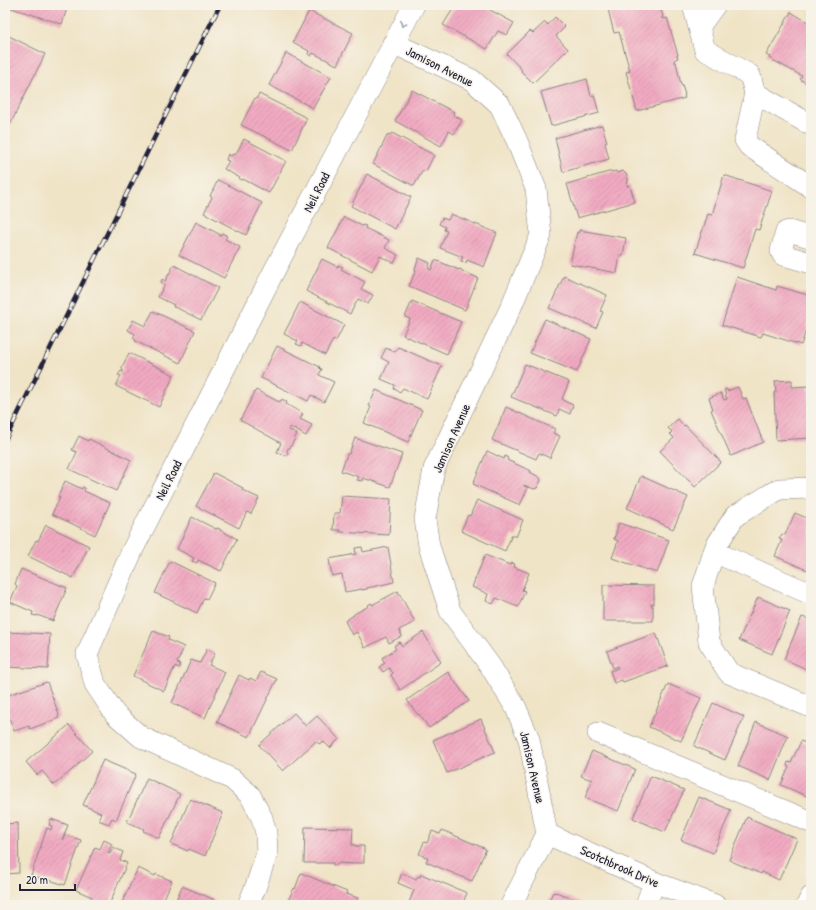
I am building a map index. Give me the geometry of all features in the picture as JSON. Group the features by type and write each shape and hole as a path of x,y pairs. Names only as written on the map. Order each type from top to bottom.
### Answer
{"street":[{"name":"Neil Road","path":"248,905 267,853 266,833 262,818 250,795 232,780 141,737 115,714 95,684 88,654 133,549 274,273 414,5"},
{"path":"693,5 705,50 750,75 755,93 745,140 749,146 811,187"},
{"path":"699,27 715,5"},
{"name":"Jamison Avenue","path":"393,43 472,80 500,106 517,141 536,189 541,235 511,307 434,470 425,519 429,546 450,611 490,667 516,708 529,738 547,834"},
{"path":"755,93 811,126"},
{"path":"806,261 810,235"},
{"path":"811,488 779,489 735,516 715,550 703,586 709,642 729,672 811,707"},
{"path":"715,550 811,594"},
{"path":"598,733 811,822"},
{"path":"512,905 547,834"},
{"name":"Scotchbrook Drive","path":"547,834 654,882 715,905"},
{"path":"646,905 654,882"},
{"path":"807,905 811,897"}],"building":[{"path":"5,5 68,5 62,24"},
{"path":"455,5 481,5 514,23 507,35 498,31 487,49 443,25 453,9 455,10"},
{"path":"607,5 660,6 663,17 662,19 667,18 678,55 678,58 674,60 674,62 676,62 685,98 637,111 626,72 630,71 619,32 614,33"},
{"path":"309,11 353,33 337,65 313,53 311,56 308,54 309,51 293,42"},
{"path":"791,12 811,24 811,87 800,79 802,76 766,55"},
{"path":"555,17 565,27 556,36 568,49 533,83 507,54 530,31 533,33 545,22 548,25"},
{"path":"5,34 45,54 5,135"},
{"path":"286,53 331,77 313,108 269,85"},
{"path":"587,79 591,96 594,95 599,113 551,126 541,92"},
{"path":"412,90 454,112 453,115 462,120 454,134 449,131 441,146 395,121"},
{"path":"259,94 307,118 292,150 241,125 255,98 256,99"},
{"path":"602,125 607,142 605,143 609,159 563,172 555,138"},
{"path":"392,133 434,155 426,171 423,170 414,186 373,164 388,134 390,135"},
{"path":"244,139 286,161 269,193 243,179 239,179 240,178 224,169 229,161 226,160 228,154 231,156 233,154 235,155"},
{"path":"616,171 617,173 623,171 627,175 627,186 630,186 635,202 577,218 567,184"},
{"path":"367,174 411,197 395,229 351,206"},
{"path":"724,175 772,191 759,230 755,229 743,268 695,253 708,214 712,215"},
{"path":"218,180 262,203 246,235 204,213"},
{"path":"451,214 497,233 484,267 467,260 466,263 461,261 463,257 440,248 447,231 444,230 445,227 439,224 442,218 448,220"},
{"path":"344,217 362,226 366,226 365,228 389,240 385,248 398,255 394,263 380,256 372,271 328,248"},
{"path":"196,222 219,234 220,236 222,233 227,236 225,239 240,247 224,278 179,255"},
{"path":"579,230 626,238 623,256 620,255 617,273 570,264 577,232 579,233"},
{"path":"419,258 430,263 428,268 431,270 435,260 462,270 478,278 465,310 409,286 416,270 415,269"},
{"path":"322,259 338,267 338,265 343,267 341,269 365,282 361,289 373,295 368,304 358,299 350,314 306,291"},
{"path":"174,265 218,288 201,320 173,307 174,305 158,297 165,284 161,282 162,279 165,281"},
{"path":"564,276 607,295 600,311 603,312 596,328 549,308"},
{"path":"737,277 776,290 777,286 811,296 811,315 801,345 763,333 761,337 722,325"},
{"path":"412,301 461,322 447,354 403,335 410,319 405,317"},
{"path":"300,302 344,325 336,341 333,340 325,355 302,343 301,346 296,344 298,341 284,334"},
{"path":"153,311 195,331 180,363 135,341 136,340 133,338 135,334 128,330 133,320 145,326"},
{"path":"545,319 591,339 577,372 530,353"},
{"path":"277,346 320,367 319,368 322,369 319,375 334,382 324,402 311,395 308,401 261,378"},
{"path":"398,347 442,366 427,399 403,388 400,392 394,389 395,385 381,379 389,362 381,358 386,348 395,352"},
{"path":"129,353 174,375 159,407 116,386 121,376 118,375 121,371 123,372 122,367"},
{"path":"525,364 569,382 562,399 573,405 570,414 559,409 557,416 511,397"},
{"path":"792,380 792,387 809,386 811,438 776,440 775,381"},
{"path":"738,387 743,399 746,398 763,442 731,456 711,410 713,409 709,398 721,393 724,400 727,399 724,390 726,389 727,391"},
{"path":"256,390 279,402 282,399 287,402 286,404 303,414 300,419 312,425 306,436 290,427 289,430 297,434 290,448 288,448 288,453 286,456 277,452 281,443 240,420"},
{"path":"376,390 422,410 408,442 364,423"},
{"path":"506,407 555,429 553,433 560,436 550,458 539,453 536,459 492,440"},
{"path":"678,419 721,462 695,487 660,451 674,438 670,434 672,432 668,428"},
{"path":"79,436 88,441 89,439 131,460 116,491 69,469 77,452 72,450"},
{"path":"355,438 402,454 390,487 363,478 362,481 357,480 359,477 341,471"},
{"path":"487,451 504,459 505,456 508,458 507,460 531,471 530,472 539,477 541,480 537,488 534,489 524,485 528,488 520,505 473,484"},
{"path":"214,473 243,488 242,490 259,498 251,514 247,512 239,528 196,506"},
{"path":"641,476 688,497 673,529 627,508"},
{"path":"65,481 82,489 83,487 85,488 84,491 110,503 95,535 52,514 60,498 58,497"},
{"path":"342,496 391,499 389,535 340,532 340,530 333,530 334,513 340,513"},
{"path":"477,500 523,520 516,537 512,535 505,551 461,531"},
{"path":"795,513 811,520 811,562 807,570 775,556 782,540 779,539 782,534 785,535"},
{"path":"192,517 216,529 220,529 237,539 221,571 198,560 197,563 192,561 194,558 177,549"},
{"path":"619,523 669,540 657,573 612,558 618,541 614,539"},
{"path":"46,525 89,546 73,578 28,556"},
{"path":"362,547 363,552 388,547 394,582 367,589 345,592 342,574 332,576 329,559 356,554 355,548"},
{"path":"485,555 510,565 511,563 515,564 514,567 529,573 522,590 525,591 518,607 496,598 493,604 486,601 488,594 472,587"},
{"path":"170,561 215,583 207,599 204,598 197,613 155,593"},
{"path":"21,569 67,588 53,621 37,615 32,615 33,612 10,602 17,586 15,584"},
{"path":"603,585 654,586 654,604 651,604 651,606 653,606 653,621 603,621"},
{"path":"398,591 415,622 399,630 402,636 389,643 386,637 365,648 357,632 352,635 345,621 369,606 368,605 371,603 372,605"},
{"path":"758,597 790,611 772,654 739,640"},
{"path":"802,617 811,620 811,671 784,659"},
{"path":"153,631 169,637 168,640 184,647 177,663 180,664 179,668 175,666 164,691 133,676"},
{"path":"5,632 50,634 48,669 5,667"},
{"path":"423,632 441,662 400,690 391,675 393,673 389,668 383,672 379,667 385,663 382,658 396,649 394,646 399,642 402,646"},
{"path":"656,633 668,666 623,682 622,680 614,683 610,671 618,668 617,666 613,668 607,651"},
{"path":"207,649 215,653 209,665 225,672 205,718 172,703 191,660 200,663"},
{"path":"261,672 277,679 249,737 217,722 239,675 249,680 250,678 256,681"},
{"path":"448,672 469,701 429,728 407,700"},
{"path":"47,682 59,718 30,729 29,726 14,731 8,715 6,716 5,713 5,696"},
{"path":"668,684 701,698 681,741 649,727"},
{"path":"713,703 744,717 725,760 694,746"},
{"path":"294,713 306,726 317,716 339,739 330,748 323,741 319,744 316,741 283,771 259,745"},
{"path":"481,719 495,752 447,773 433,740"},
{"path":"756,722 788,736 770,780 738,766"},
{"path":"69,725 92,751 54,785 42,771 37,775 26,762"},
{"path":"801,741 811,746 811,798 781,785 789,767 787,766 788,762 791,763"},
{"path":"592,751 635,769 618,811 585,798 592,780 581,776"},
{"path":"103,760 136,774 116,820 112,818 109,824 98,820 101,813 83,805"},
{"path":"651,776 684,790 665,832 633,818"},
{"path":"147,778 180,794 159,838 143,831 144,829 127,822"},
{"path":"699,797 731,810 713,853 681,840"},
{"path":"190,799 223,813 205,856 189,849 188,851 171,844"},
{"path":"747,817 797,839 779,880 729,860"},
{"path":"51,819 68,825 62,840 65,835 81,840 65,885 31,875 47,828 51,830 52,826 49,825"},
{"path":"18,823 19,873 5,874 5,824"},
{"path":"305,827 353,828 352,845 364,846 364,863 337,863 337,865 333,865 333,863 304,863"},
{"path":"442,830 486,849 472,881 426,862 428,858 419,854 424,842 427,843 432,831 440,834"},
{"path":"104,840 112,844 108,853 110,854 113,847 123,852 120,860 127,863 109,905 103,905 90,900 92,897 76,890 95,847 100,849"},
{"path":"138,868 155,876 156,874 172,881 161,905 121,905"},
{"path":"301,873 358,898 355,905 286,905 294,888 295,889"},
{"path":"402,873 416,879 418,876 420,877 421,874 467,893 462,905 408,905 414,890 398,883"},
{"path":"182,886 215,900 213,905 174,905"},
{"path":"553,892 556,892 587,905 547,905"}],"railway":[{"path":"5,440 220,5"}]}
